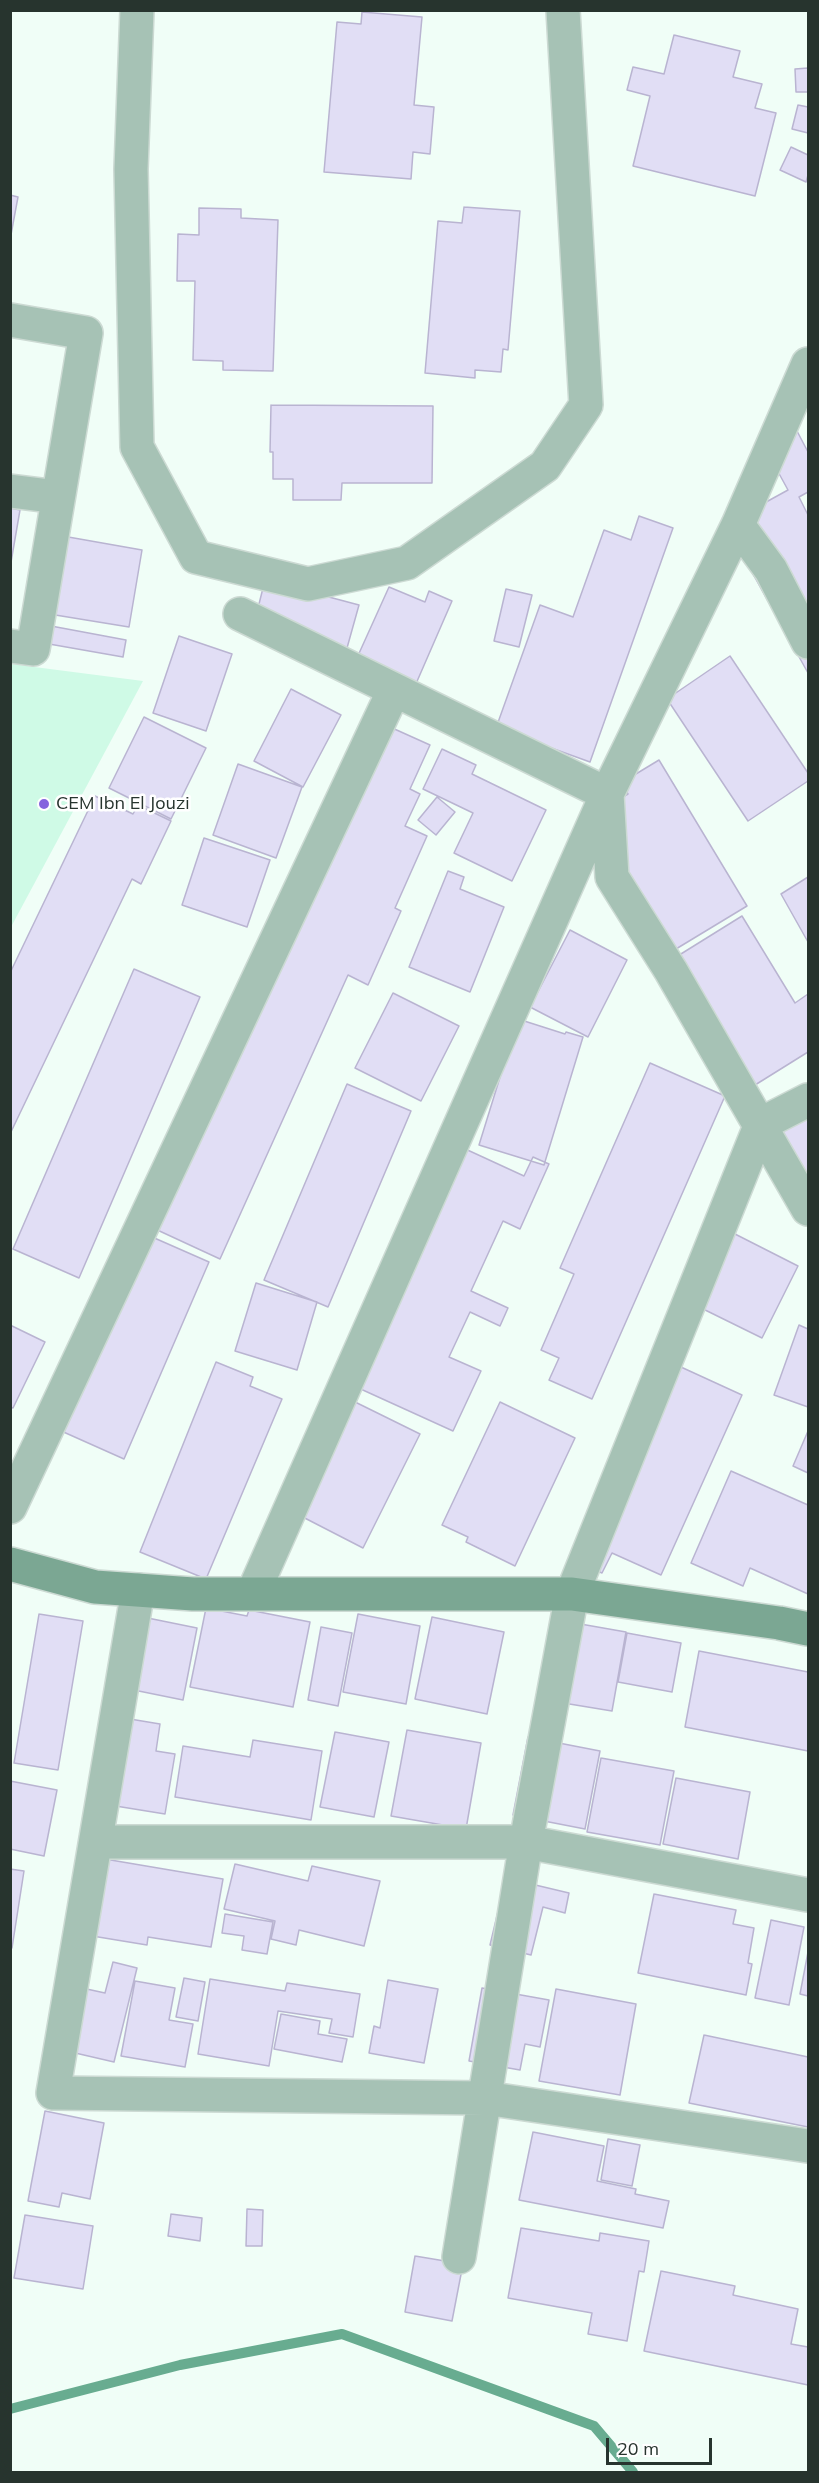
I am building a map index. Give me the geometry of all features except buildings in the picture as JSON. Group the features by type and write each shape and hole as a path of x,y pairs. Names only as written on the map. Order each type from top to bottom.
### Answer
{"main road":[{"path":"10,1564 95,1587 193,1594 572,1594 808,1629"}],"street":[{"path":"137,10 131,169 136,447 196,557 308,584 407,563 545,466 586,405 563,10"},
{"path":"10,320 86,333 33,649 10,646"},
{"path":"254,1593 607,794 738,525 808,366"},
{"path":"10,491 58,497"},
{"path":"738,525 771,570 808,642"},
{"path":"240,614 607,794"},
{"path":"10,1507 394,690"},
{"path":"607,794 612,877 671,971 808,1209"},
{"path":"459,2257 526,1842 572,1594 761,1124 808,1100"},
{"path":"138,1590 53,2093 485,2098 808,2145"},
{"path":"96,1842 526,1842 808,1894"}],"shaded area":[{"name":"CEM Ibn El Jouzi","path":"10,664 143,681 11,927"}],"waterway":[{"path":"10,2409 180,2365 342,2334 594,2426 633,2472"}],"place":[{"name":"CEM Ibn El Jouzi","path":"44,804"}]}
